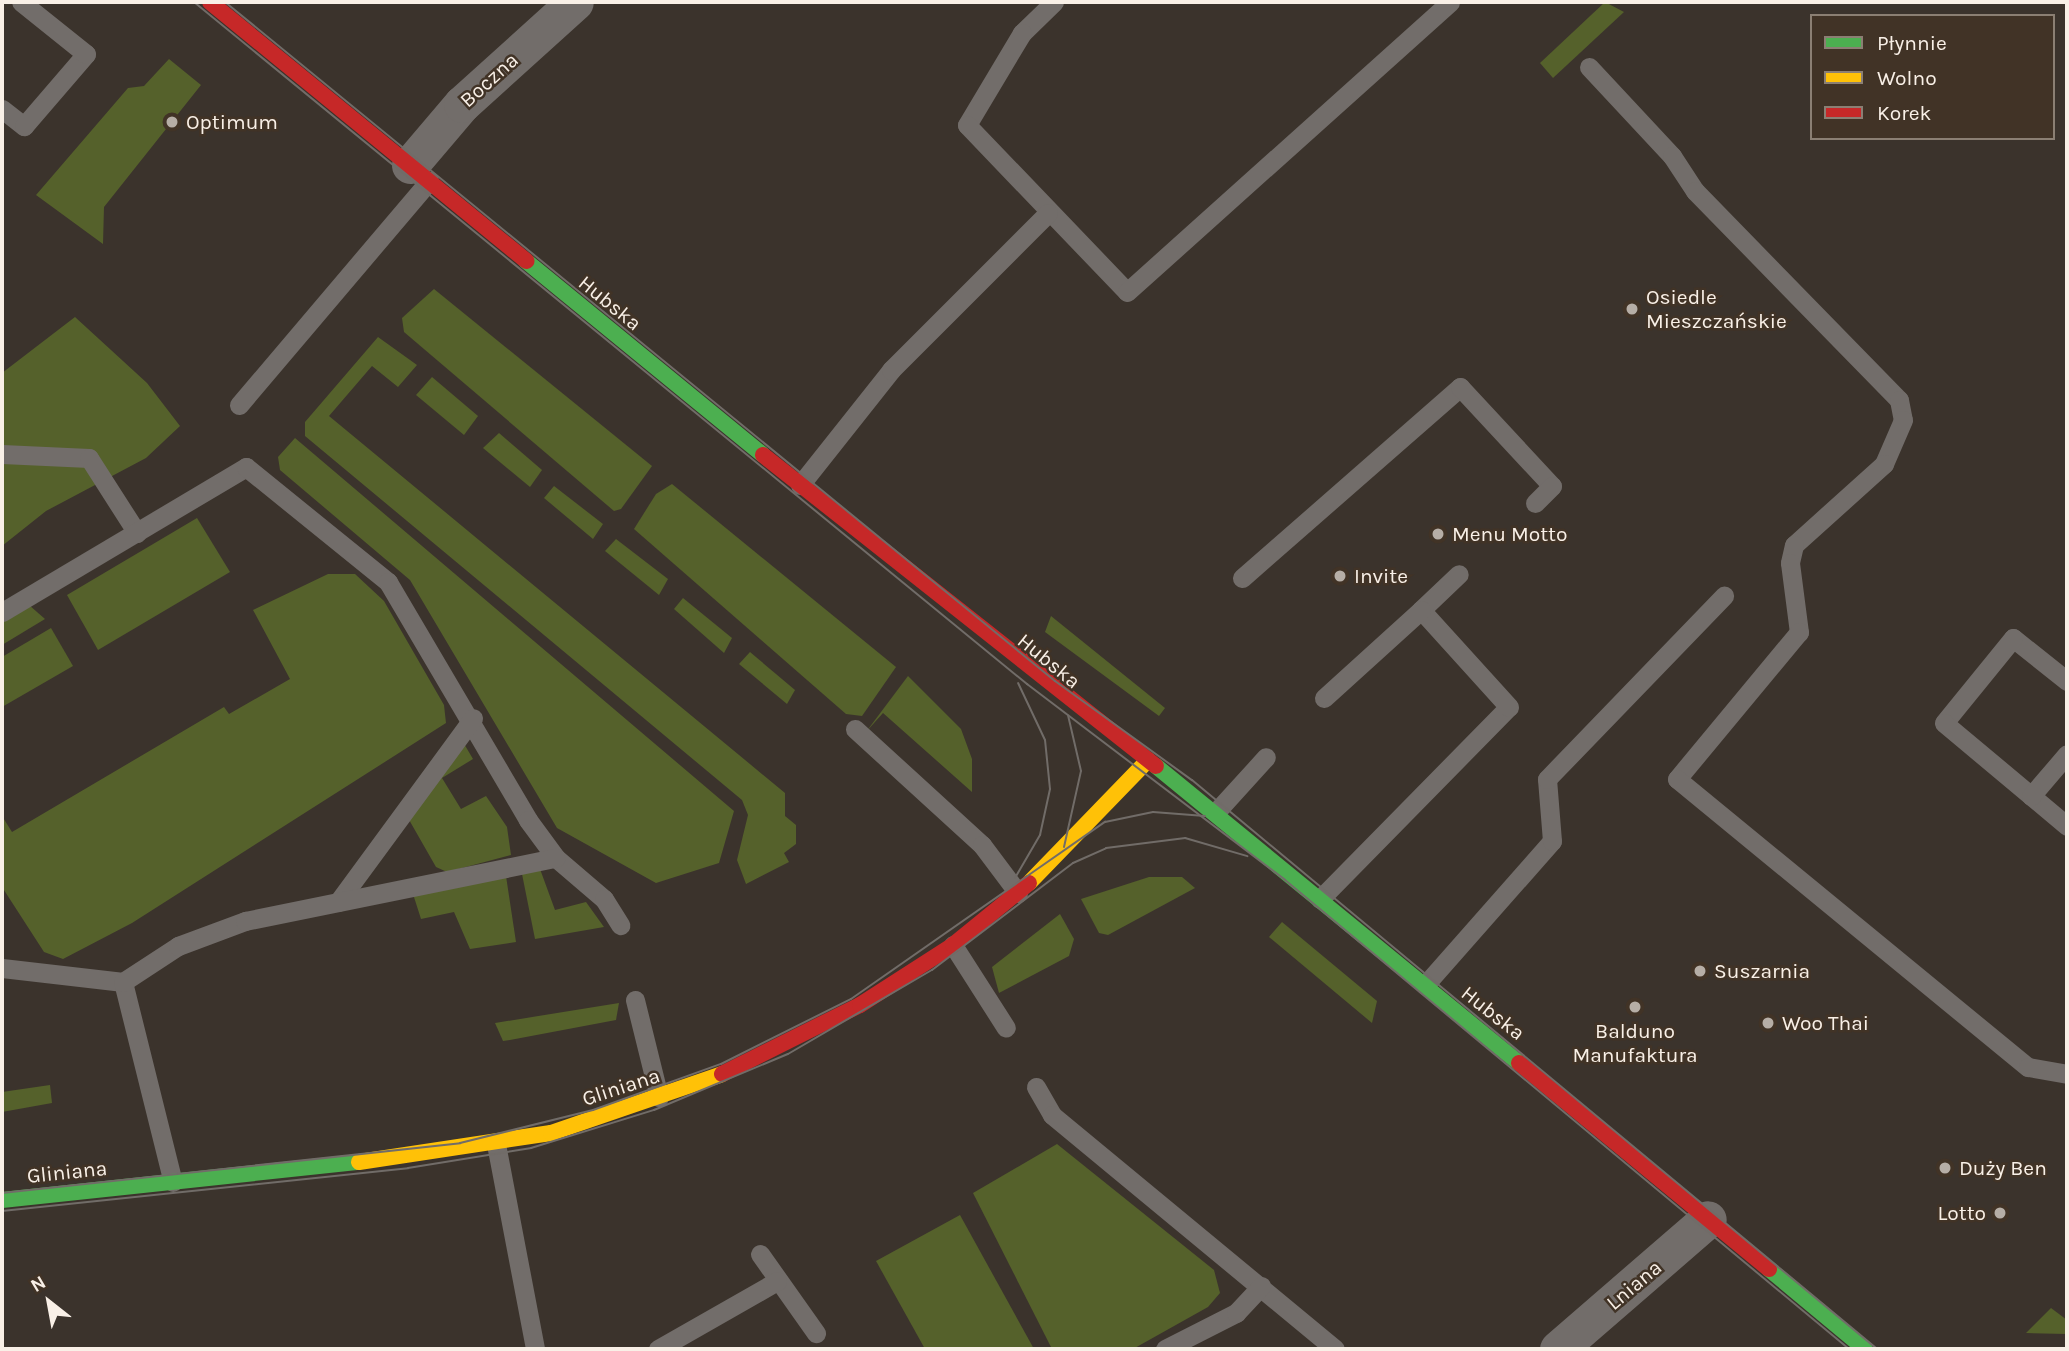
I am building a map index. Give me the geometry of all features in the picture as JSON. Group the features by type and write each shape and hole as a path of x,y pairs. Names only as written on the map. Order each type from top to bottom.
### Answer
{"street":[{"name":"Hubska","path":"212,2 800,485 1216,813 1865,1349"},
{"name":"Boczna","path":"419,173 462,104 575,2"},
{"name":"Gliniana","path":"2,1200 496,1144 659,1097 791,1042 953,945 1018,893 1148,760"},
{"name":"Lniana","path":"1558,1349 1708,1219"}],"lane":[{"path":"2,109 24,126 86,54 21,2"},
{"path":"1054,2 1022,33 967,125 1048,213 1127,292 1450,2"},
{"path":"1589,67 1672,156 1695,191 1899,400 1903,420 1884,464 1794,545 1790,563 1799,632 1677,779 2028,1067 2067,1073"},
{"path":"239,405 419,173"},
{"path":"800,485 891,370 1048,213"},
{"path":"1242,578 1460,387 1552,486 1535,503"},
{"path":"2,454 89,458 136,533"},
{"path":"2,612 246,467 388,582 473,718 556,859 604,899 620,925"},
{"path":"1324,698 1459,574"},
{"path":"1425,985 1552,841 1547,779 1724,596"},
{"path":"1320,899 1509,707 1421,610"},
{"path":"2067,681 2013,638 1944,723 2067,826"},
{"path":"338,902 473,718"},
{"path":"855,729 982,845 1018,893"},
{"path":"2031,796 2067,754"},
{"path":"1216,813 1266,757"},
{"path":"2,968 123,982 178,946 245,921 556,859"},
{"path":"953,945 1006,1028"},
{"path":"123,982 173,1182"},
{"path":"635,1000 659,1097"},
{"path":"1037,1087 1052,1115 1335,1349"},
{"path":"496,1144 535,1349"},
{"path":"760,1254 816,1332"},
{"path":"658,1349 777,1281"},
{"path":"1165,1349 1236,1313 1261,1286"}],"green space":[{"path":"1605,2 1624,12 1553,78 1540,63"},
{"path":"169,59 201,85 104,207 103,244 36,195 128,88 144,86"},
{"path":"434,289 652,466 621,509 614,511 404,332 402,318"},
{"path":"75,317 147,383 180,426 146,458 46,511 2,546 2,373"},
{"path":"378,337 417,365 398,387 372,366 329,416 785,793 785,816 796,825 796,844 784,853 789,862 746,884 737,860 748,815 742,800 305,436 305,422"},
{"path":"432,377 478,416 464,435 416,395"},
{"path":"499,433 542,470 530,487 483,448"},
{"path":"295,438 734,811 719,863 656,883 557,828 410,580 280,470 278,457"},
{"path":"672,484 896,667 862,716 846,714 634,529 656,494"},
{"path":"554,486 603,524 593,539 544,498"},
{"path":"197,518 230,572 98,650 67,595"},
{"path":"616,539 668,579 659,595 605,551"},
{"path":"328,574 355,574 384,601 444,705 446,723 132,923 63,959 44,952 2,887 2,816 12,832 224,707 229,714 290,679 253,610"},
{"path":"683,598 732,638 724,653 674,609"},
{"path":"29,605 45,619 2,645 2,621"},
{"path":"1051,616 1165,708 1159,716 1045,632"},
{"path":"51,628 73,666 2,707 2,657"},
{"path":"750,652 795,690 787,704 739,664"},
{"path":"908,676 961,729 972,759 972,792 883,713 866,732"},
{"path":"463,742 473,759 442,778 461,809 486,796 507,827 511,855 447,872 436,867 408,818"},
{"path":"540,869 555,910 586,902 604,927 535,939 522,874"},
{"path":"506,876 516,942 470,949 454,912 421,919 413,894"},
{"path":"1149,877 1182,877 1195,888 1108,935 1099,933 1081,899"},
{"path":"1060,914 1074,939 1069,956 999,993 992,967"},
{"path":"1282,922 1377,1001 1372,1023 1269,937"},
{"path":"619,1003 616,1020 510,1040 503,1041 495,1023"},
{"path":"50,1085 52,1103 2,1112 2,1092"},
{"path":"1057,1144 1214,1270 1220,1293 1208,1307 1133,1349 1052,1349 973,1193"},
{"path":"960,1215 1034,1349 925,1349 876,1261"},
{"path":"2051,1308 2067,1320 2067,1334 2026,1333"}],"tram line":[{"path":"194,2 1027,684 1285,880 1849,1349"},
{"path":"225,2 1055,681 1192,780 1877,1349"},
{"path":"1015,878 1040,835 1050,789 1045,740 1018,683"},
{"path":"1064,847 1081,771 1068,715"},
{"path":"2,1193 460,1143 593,1110 721,1064 851,999 1105,822 1153,812 1205,816"},
{"path":"2,1211 408,1168 531,1148 654,1110 788,1054 932,970 1073,863 1106,848 1185,838 1247,856"}],"traffic: fast":[{"path":"526,261 763,455"},
{"path":"1156,766 1519,1063"},
{"path":"2,1200 359,1162"},
{"path":"1769,1269 1865,1349"}],"traffic: slow":[{"path":"1029,883 1148,760"},
{"path":"359,1162 551,1133 722,1074"}],"traffic: jam":[{"path":"210,2 526,261"},
{"path":"763,455 1156,766"},
{"path":"722,1074 860,1005 953,945 1029,883"},
{"path":"1519,1063 1769,1269"}],"place":[{"name":"Optimum","path":"172,122"},
{"name":"Osiedle Mieszczańskie","path":"1632,309"},
{"name":"Menu Motto","path":"1438,534"},
{"name":"Invite","path":"1340,576"},
{"name":"Suszarnia","path":"1700,971"},
{"name":"Balduno Manufaktura","path":"1635,1007"},
{"name":"Woo Thai","path":"1768,1023"},
{"name":"Duży Ben","path":"1945,1168"},
{"name":"Lotto","path":"2000,1213"}]}
